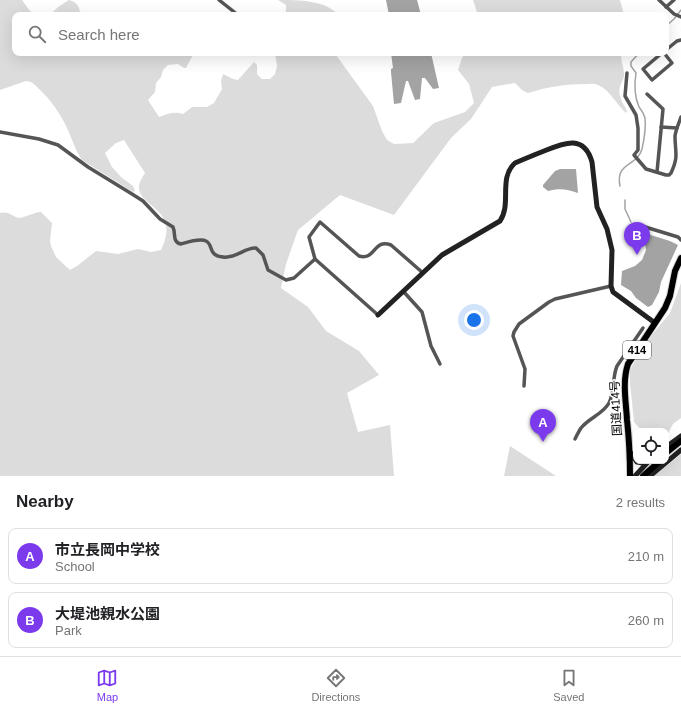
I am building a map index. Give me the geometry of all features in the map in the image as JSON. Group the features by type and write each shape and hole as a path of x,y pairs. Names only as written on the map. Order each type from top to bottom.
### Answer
{"highway":[{"name":"国道414号","path":"630,476 630,451 624,386 625,374 628,364 665,308 670,296 675,271 681,258"},
{"path":"669,452 681,442"},
{"path":"640,476 653,464"},
{"path":"643,476 659,464"}],"street":[{"path":"219,0 234,12"},
{"path":"659,0 674,14 681,17"},
{"path":"666,7 674,0"},
{"path":"669,48 678,40 681,40"},
{"path":"659,56 643,68 652,80 672,62 666,56"},
{"path":"627,73 625,96 636,115 638,128 638,150 634,155 646,168 669,175 677,157 676,135 681,117"},
{"path":"646,94 663,109 657,172"},
{"path":"661,127 677,128"},
{"path":"0,132 39,139 58,145 88,167 143,201 160,219 173,227 175,240 179,244 206,240 214,254 224,257 234,256 251,248 256,248 263,255 268,270 286,280 294,278 315,259"},
{"path":"676,135 681,134"},
{"path":"422,273 388,244 377,246 368,256 359,256 320,222 309,237 315,259 378,315 442,255 500,221 504,211 506,177 510,167 515,163 558,145 571,142 578,144 590,154 597,207 607,229 612,250 611,286 616,295 655,323"},
{"path":"631,226 636,224 678,237 681,240"},
{"path":"524,386 525,369 513,336 515,329 555,299 611,286"},
{"path":"403,291 422,312 431,346 440,364"},
{"path":"575,439 581,428 607,406 611,397 613,380 617,366 643,328"},
{"path":"669,445 681,436"},
{"path":"669,458 681,450"},
{"path":"630,451 633,456"},
{"path":"635,476 646,464"},
{"path":"646,476 660,464"},
{"path":"650,476 660,464"}],"shaded area":[{"path":"0,0 22,0 31,12 12,12 12,56 192,56 186,68 178,64 168,65 163,70 161,77 156,83 155,92 148,100 159,117 174,113 183,114 192,107 207,107 214,103 222,89 221,81 223,74 238,80 254,62 257,65 257,74 262,79 270,79 275,74 277,66 275,56 337,56 373,106 387,140 394,144 413,143 434,123 465,112 474,103 469,84 458,70 464,56 621,56 624,74 619,93 627,111 626,113 606,90 595,84 564,85 528,93 522,90 515,83 492,87 471,119 451,138 394,215 340,195 298,230 286,264 281,288 308,307 326,331 359,351 379,375 347,393 358,432 390,425 394,476 0,476 0,213 9,213 19,218 41,212 52,223 50,241 56,257 70,270 96,251 118,254 138,249 151,252 161,250 166,236 166,225 157,210 144,199 140,193 139,185 145,173 124,140 116,143 105,153 112,167 121,177 133,186 135,191 133,192 82,160 58,111 47,97 33,84 26,81 0,90"},
{"path":"69,0 78,5 80,12 53,12"},
{"path":"278,0 311,2 327,6 335,12 286,12 286,5"},
{"path":"386,0 417,0 420,12 388,12"},
{"path":"473,0 620,0 623,11 622,12 477,12"},
{"path":"391,56 432,56 439,88 433,89 425,78 422,78 420,99 415,100 408,81 406,81 401,103 394,104 391,72 391,69 393,68"},
{"path":"560,169 576,169 578,193 563,189 548,191 543,187 555,171"},
{"path":"641,232 678,245 661,282 659,292 652,305 648,307 636,298 631,291 621,285 622,271 635,266 642,260 646,250 645,243 637,233"},
{"path":"681,283 681,418 673,424 669,431 669,428 639,428 634,422 630,370 646,342 670,313"},
{"path":"510,446 556,476 504,476"},
{"path":"681,454 681,476 654,476 669,464"}],"waterway":[{"path":"669,23 681,10"},
{"path":"620,186 619,178 623,168 636,159 639,155 644,138 645,118 636,98 636,73 631,66 631,62 636,56"},
{"path":"625,200 625,209 631,222"},
{"path":"634,227 637,233"}],"place":[{"name":"大堤池親水公園","path":"637,255"},
{"name":"市立長岡中学校","path":"543,442"}]}
